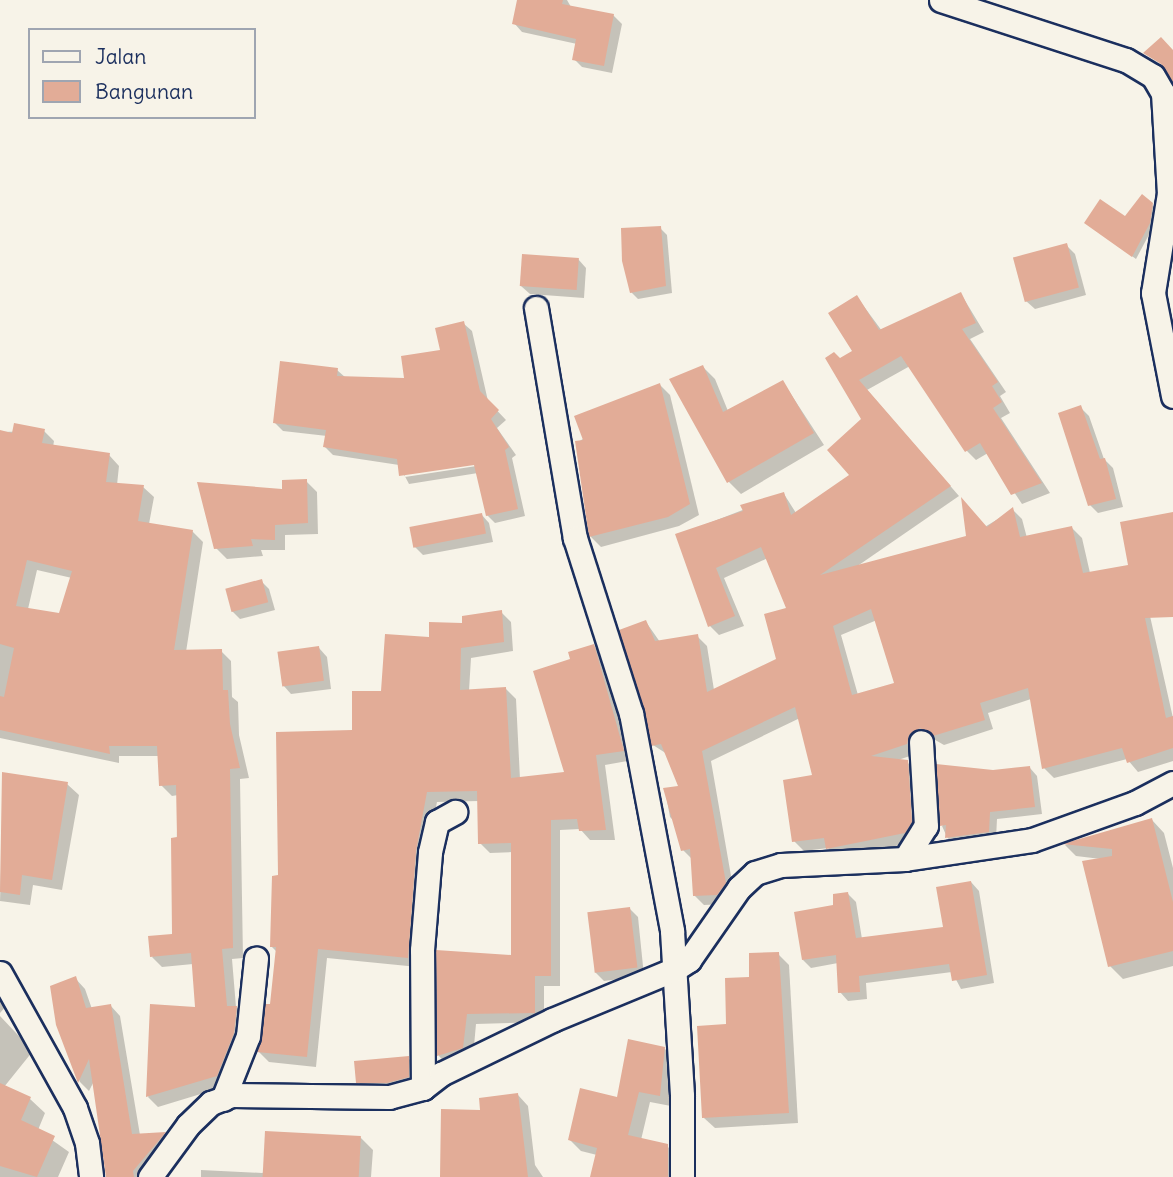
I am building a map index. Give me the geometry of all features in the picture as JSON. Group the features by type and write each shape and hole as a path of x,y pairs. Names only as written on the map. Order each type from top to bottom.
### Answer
{"street":[{"path":"941,0 1126,60 1153,76 1163,93 1171,192 1153,293 1173,396"},
{"path":"536,308 578,547 631,713 676,969 682,1177"},
{"path":"905,859 926,826 921,742"},
{"path":"150,1177 188,1125 211,1103 223,1099 389,1097 423,1088 441,1074 552,1020 676,969 689,960 739,888 755,873 781,865 905,859 1032,840 1135,803 1173,783"},
{"path":"423,1088 422,950 429,852 436,822 455,812"},
{"path":"223,1099 248,1036 256,958"},
{"path":"0,973 75,1108 87,1143 91,1177"}],"building":[{"path":"517,0 563,0 562,4 614,14 604,66 572,60 576,39 512,24"},
{"path":"1161,37 1173,50 1173,82 1161,64 1143,53"},
{"path":"1142,194 1153,203 1150,223 1132,257 1084,223 1100,199 1125,216"},
{"path":"661,226 666,286 630,293 622,261 621,228"},
{"path":"1067,243 1079,287 1025,302 1013,257"},
{"path":"522,254 579,258 577,290 520,286"},
{"path":"961,292 976,323 962,329 998,382 992,386 1002,402 993,408 1042,483 1011,495 980,443 965,452 901,356 859,380 951,486 820,575 966,536 961,497 987,527 1013,507 1020,537 1072,526 1083,573 1128,565 1120,522 1173,512 1173,617 1145,618 1166,718 1173,716 1173,748 1127,763 1122,748 1042,769 1028,688 980,703 985,720 933,736 920,728 909,735 907,744 871,756 908,760 912,822 905,833 826,849 824,838 792,842 783,780 812,775 795,707 702,751 726,883 717,895 693,896 690,849 681,851 663,788 678,786 661,744 651,746 619,630 646,620 655,641 698,634 707,692 776,659 764,614 786,608 761,547 716,568 735,616 708,627 675,534 743,511 740,505 784,492 791,515 849,475 827,450 861,419 825,358 834,352 840,358 852,351 828,313 857,295 879,330","holes":["871,609 894,683 852,695 833,626"]},
{"path":"464,321 480,391 499,410 491,419 509,447 505,450 518,509 486,516 474,465 399,476 397,459 323,447 326,430 273,423 280,361 338,368 337,376 404,378 401,356 440,350 435,328"},
{"path":"703,365 723,412 783,380 814,433 727,483 669,379"},
{"path":"660,383 690,504 668,517 589,537 575,441 583,440 574,416"},
{"path":"1081,405 1100,459 1105,458 1116,499 1088,506 1058,413"},
{"path":"14,423 45,429 42,443 110,453 106,482 144,485 138,521 193,530 174,650 222,649 223,690 228,690 230,724 240,768 230,769 233,948 222,949 227,1006 237,1006 234,1033 217,1076 146,1097 150,1004 195,1007 191,953 150,957 148,936 172,934 171,838 177,837 176,785 159,786 157,746 109,746 110,754 0,730 0,696 4,697 14,648 0,644 0,430 12,433","holes":["27,560 72,571 59,613 16,606"]},
{"path":"307,479 308,523 275,525 275,540 251,539 253,546 214,549 197,482 282,489 282,480"},
{"path":"482,513 486,534 413,548 409,527"},
{"path":"262,579 268,602 232,612 225,589"},
{"path":"502,610 504,642 461,648 460,690 506,687 511,778 564,772 533,671 570,659 568,652 594,644 624,751 596,755 606,830 579,831 577,819 551,820 551,976 535,976 535,1013 467,1014 463,1048 437,1056 436,950 511,955 511,843 478,844 477,791 427,792 416,851 408,958 318,949 307,1057 257,1052 265,1004 270,1004 276,947 270,947 272,876 278,875 276,732 352,730 352,691 381,691 385,634 429,637 429,622 462,623 462,616"},
{"path":"319,646 324,681 282,687 277,652"},
{"path":"936,764 993,770 1030,766 1035,807 990,812 989,832 945,838 946,825 940,826"},
{"path":"2,772 68,782 52,880 22,875 20,895 0,892"},
{"path":"1152,818 1173,902 1173,951 1108,967 1082,861 1112,856 1112,849 1062,844"},
{"path":"971,881 987,975 952,981 949,964 859,976 860,992 838,993 836,955 802,960 794,912 833,905 833,894 848,892 856,938 943,927 936,887"},
{"path":"630,907 637,968 595,973 587,912"},
{"path":"779,952 789,1113 702,1118 697,1026 726,1024 725,978 749,977 749,953"},
{"path":"76,976 86,1008 111,1004 132,1134 166,1132 133,1171 134,1177 106,1177 89,1059 78,1083 56,1025 50,986"},
{"path":"628,1039 665,1047 660,1096 639,1092 628,1135 668,1144 668,1177 590,1177 597,1148 568,1140 580,1088 617,1097"},
{"path":"409,1056 409,1077 387,1083 356,1083 354,1061"},
{"path":"0,1083 31,1097 21,1120 55,1136 37,1177 0,1166"},
{"path":"518,1093 528,1177 440,1177 441,1109 480,1110 479,1098"},
{"path":"265,1131 361,1136 359,1177 263,1177"}]}
